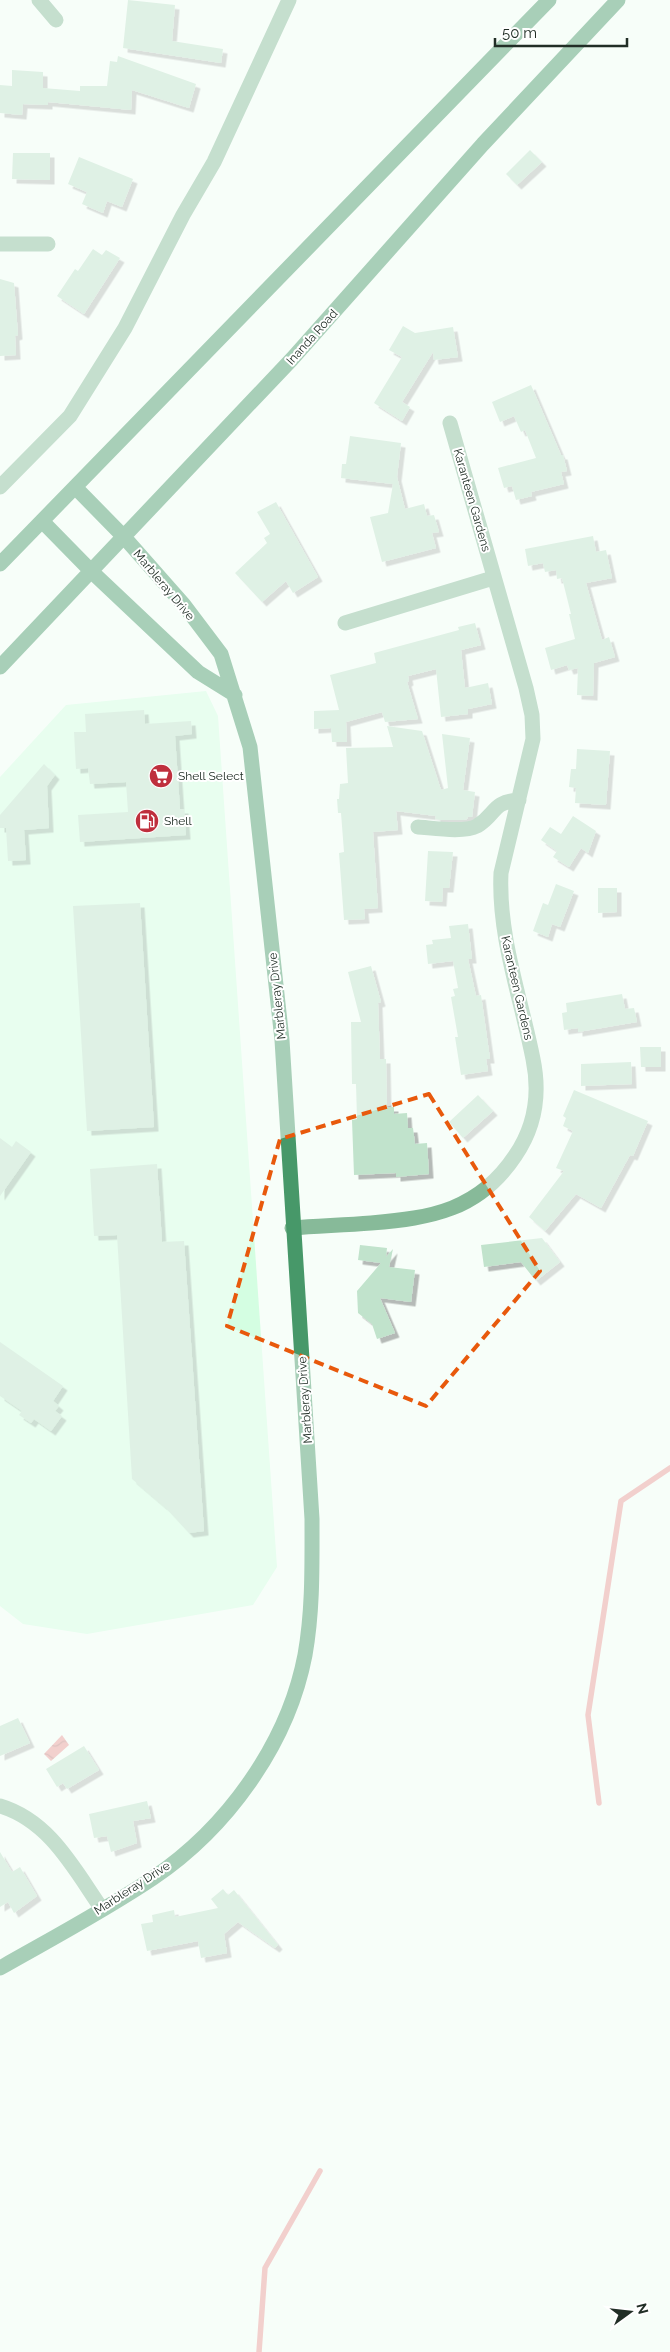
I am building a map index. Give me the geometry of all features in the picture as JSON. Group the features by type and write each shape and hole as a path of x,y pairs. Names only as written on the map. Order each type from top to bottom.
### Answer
{"street":[{"path":"39,0 56,20"},
{"path":"0,487 70,416 125,328 182,215 214,162 289,0"},
{"path":"0,564 549,0"},
{"name":"Inanda Road","path":"0,668 292,359 483,144 618,0"},
{"path":"0,244 48,244"},
{"name":"Karanteen Gardens","path":"292,1228 419,1219 444,1212 467,1202 489,1188 506,1171 520,1150 534,1113 536,1076 504,931 500,886 501,873 533,739 532,715 526,688 450,423"},
{"name":"Marbleray Drive","path":"0,1968 154,1877 189,1850 223,1816 248,1784 266,1756 291,1704 300,1675 307,1641 312,1582 312,1519 292,1228 282,1040 250,747 221,654 184,605 75,487"},
{"path":"42,521 92,572 198,672 235,695"},
{"path":"345,623 494,578"},
{"path":"418,828 463,829 476,827 501,803 519,800"},
{"path":"0,1806 25,1817 52,1838 102,1909"}],"highlighted area":[{"path":"429,1094 540,1271 426,1406 227,1326 280,1139"}],"shaded area":[{"path":"206,691 218,716 277,1567 253,1605 87,1634 23,1624 0,1606 0,777 66,705"}],"water":[{"path":"62,1735 69,1745 51,1761 44,1754"}],"building":[{"path":"128,0 175,5 172,41 223,49 221,63 123,48"},
{"path":"118,56 196,84 189,108 132,90 131,110 48,102 48,105 23,104 22,115 0,113 0,85 12,86 12,70 43,72 43,88 80,91 80,86 107,86 110,61 117,62"},
{"path":"530,150 542,162 517,185 506,174"},
{"path":"13,153 50,153 50,180 12,179"},
{"path":"79,157 133,179 122,207 107,201 103,213 82,204 87,192 68,184"},
{"path":"93,249 102,255 106,250 120,258 84,314 57,296 75,269 78,271"},
{"path":"0,279 14,283 18,335 15,336 16,355 0,356"},
{"path":"403,326 415,333 453,327 458,357 434,360 433,352 402,402 410,407 402,421 374,403 402,357 389,350"},
{"path":"531,385 561,455 563,455 567,471 561,472 564,484 531,492 532,496 516,500 512,486 504,488 498,468 536,458 525,430 521,432 514,416 500,422 492,402"},
{"path":"350,436 401,443 397,477 405,509 424,504 427,516 434,515 439,532 432,533 436,548 382,562 370,517 388,513 393,484 341,478 342,464 346,464"},
{"path":"276,502 318,577 293,593 286,581 262,602 235,573 267,543 264,538 270,534 257,512"},
{"path":"593,536 596,552 606,550 612,578 586,583 602,640 609,637 615,657 594,663 593,696 577,695 578,668 569,670 567,665 551,670 545,648 575,639 569,614 571,614 562,578 557,579 556,570 545,572 543,563 528,566 525,549"},
{"path":"475,623 481,645 461,650 465,688 488,683 492,704 468,709 468,714 441,717 436,669 408,676 409,681 407,682 418,719 385,722 382,712 346,722 347,742 332,742 331,728 314,729 314,711 339,710 330,675 376,663 374,653 459,630 458,627"},
{"path":"144,710 145,724 191,721 192,734 175,736 180,809 184,809 186,835 80,842 78,815 128,812 126,782 90,784 88,768 76,769 74,732 86,732 85,714"},
{"path":"387,726 422,731 441,790 448,788 442,734 470,738 463,790 475,792 472,817 463,820 441,820 435,819 436,816 396,811 398,830 373,832 378,908 364,909 365,919 344,920 339,853 344,852 341,813 338,813 337,799 339,799 340,784 348,783 346,748 393,747"},
{"path":"577,749 610,751 606,805 575,803 576,788 569,787 571,769 576,769"},
{"path":"44,764 55,775 47,786 49,828 24,830 26,860 8,861 6,828 0,828 0,815"},
{"path":"573,816 596,831 588,853 581,848 569,867 553,857 557,851 541,840 550,827 561,834"},
{"path":"428,851 453,852 449,888 443,888 442,902 425,901"},
{"path":"556,884 574,891 560,927 552,924 548,937 533,931 543,903 548,905"},
{"path":"598,888 617,888 617,912 598,913"},
{"path":"140,903 154,1127 87,1131 73,906"},
{"path":"468,924 472,959 468,959 476,996 481,995 490,1059 486,1059 488,1071 461,1075 455,1037 458,1037 451,997 455,996 453,989 458,988 453,961 428,964 426,945 433,944 432,940 451,938 449,926"},
{"path":"371,966 381,1002 378,1003 380,1059 386,1059 387,1107 394,1107 394,1114 407,1113 408,1128 413,1128 415,1144 427,1143 429,1174 396,1177 396,1173 354,1175 352,1120 357,1119 356,1084 352,1084 351,1022 361,1022 348,972"},
{"path":"622,994 625,1009 634,1008 637,1022 578,1032 578,1028 564,1030 562,1013 567,1012 566,1003"},
{"path":"640,1047 661,1047 661,1067 641,1067"},
{"path":"631,1062 632,1084 581,1086 581,1064"},
{"path":"574,1090 648,1121 633,1156 630,1155 601,1208 576,1194 545,1231 529,1217 564,1171 556,1168 573,1131 563,1126 566,1118 563,1116"},
{"path":"478,1095 493,1111 463,1138 449,1122"},
{"path":"0,1138 12,1147 16,1141 31,1152 0,1196"},
{"path":"157,1164 162,1242 184,1241 204,1531 189,1533 166,1508 132,1479 117,1235 94,1236 90,1169"},
{"path":"542,1238 560,1262 536,1281 521,1262 484,1267 481,1245"},
{"path":"360,1245 387,1248 386,1257 393,1249 389,1267 415,1270 411,1302 380,1298 395,1333 377,1339 372,1324 358,1313 357,1291 381,1263 358,1260"},
{"path":"0,1342 63,1386 53,1401 59,1406 55,1411 62,1416 51,1431 34,1419 31,1423 19,1415 22,1411 0,1396"},
{"path":"18,1718 30,1743 0,1756 0,1726"},
{"path":"84,1746 99,1770 67,1789 63,1783 57,1787 46,1769"},
{"path":"147,1801 151,1818 133,1821 137,1843 111,1852 107,1836 94,1838 89,1814"},
{"path":"0,1852 12,1872 20,1867 37,1896 14,1913 8,1902 0,1907"},
{"path":"223,1889 228,1895 234,1890 278,1945 275,1948 238,1922 224,1934 227,1953 201,1958 198,1941 147,1951 141,1924 153,1922 152,1915 174,1910 175,1917 218,1908 211,1899"}],"waterway":[{"path":"599,1803 588,1715 621,1501 670,1468"},
{"path":"259,2352 265,2268 320,2171"}],"place":[{"name":"Shell Select","path":"161,776"},
{"name":"Shell","path":"147,821"}]}
